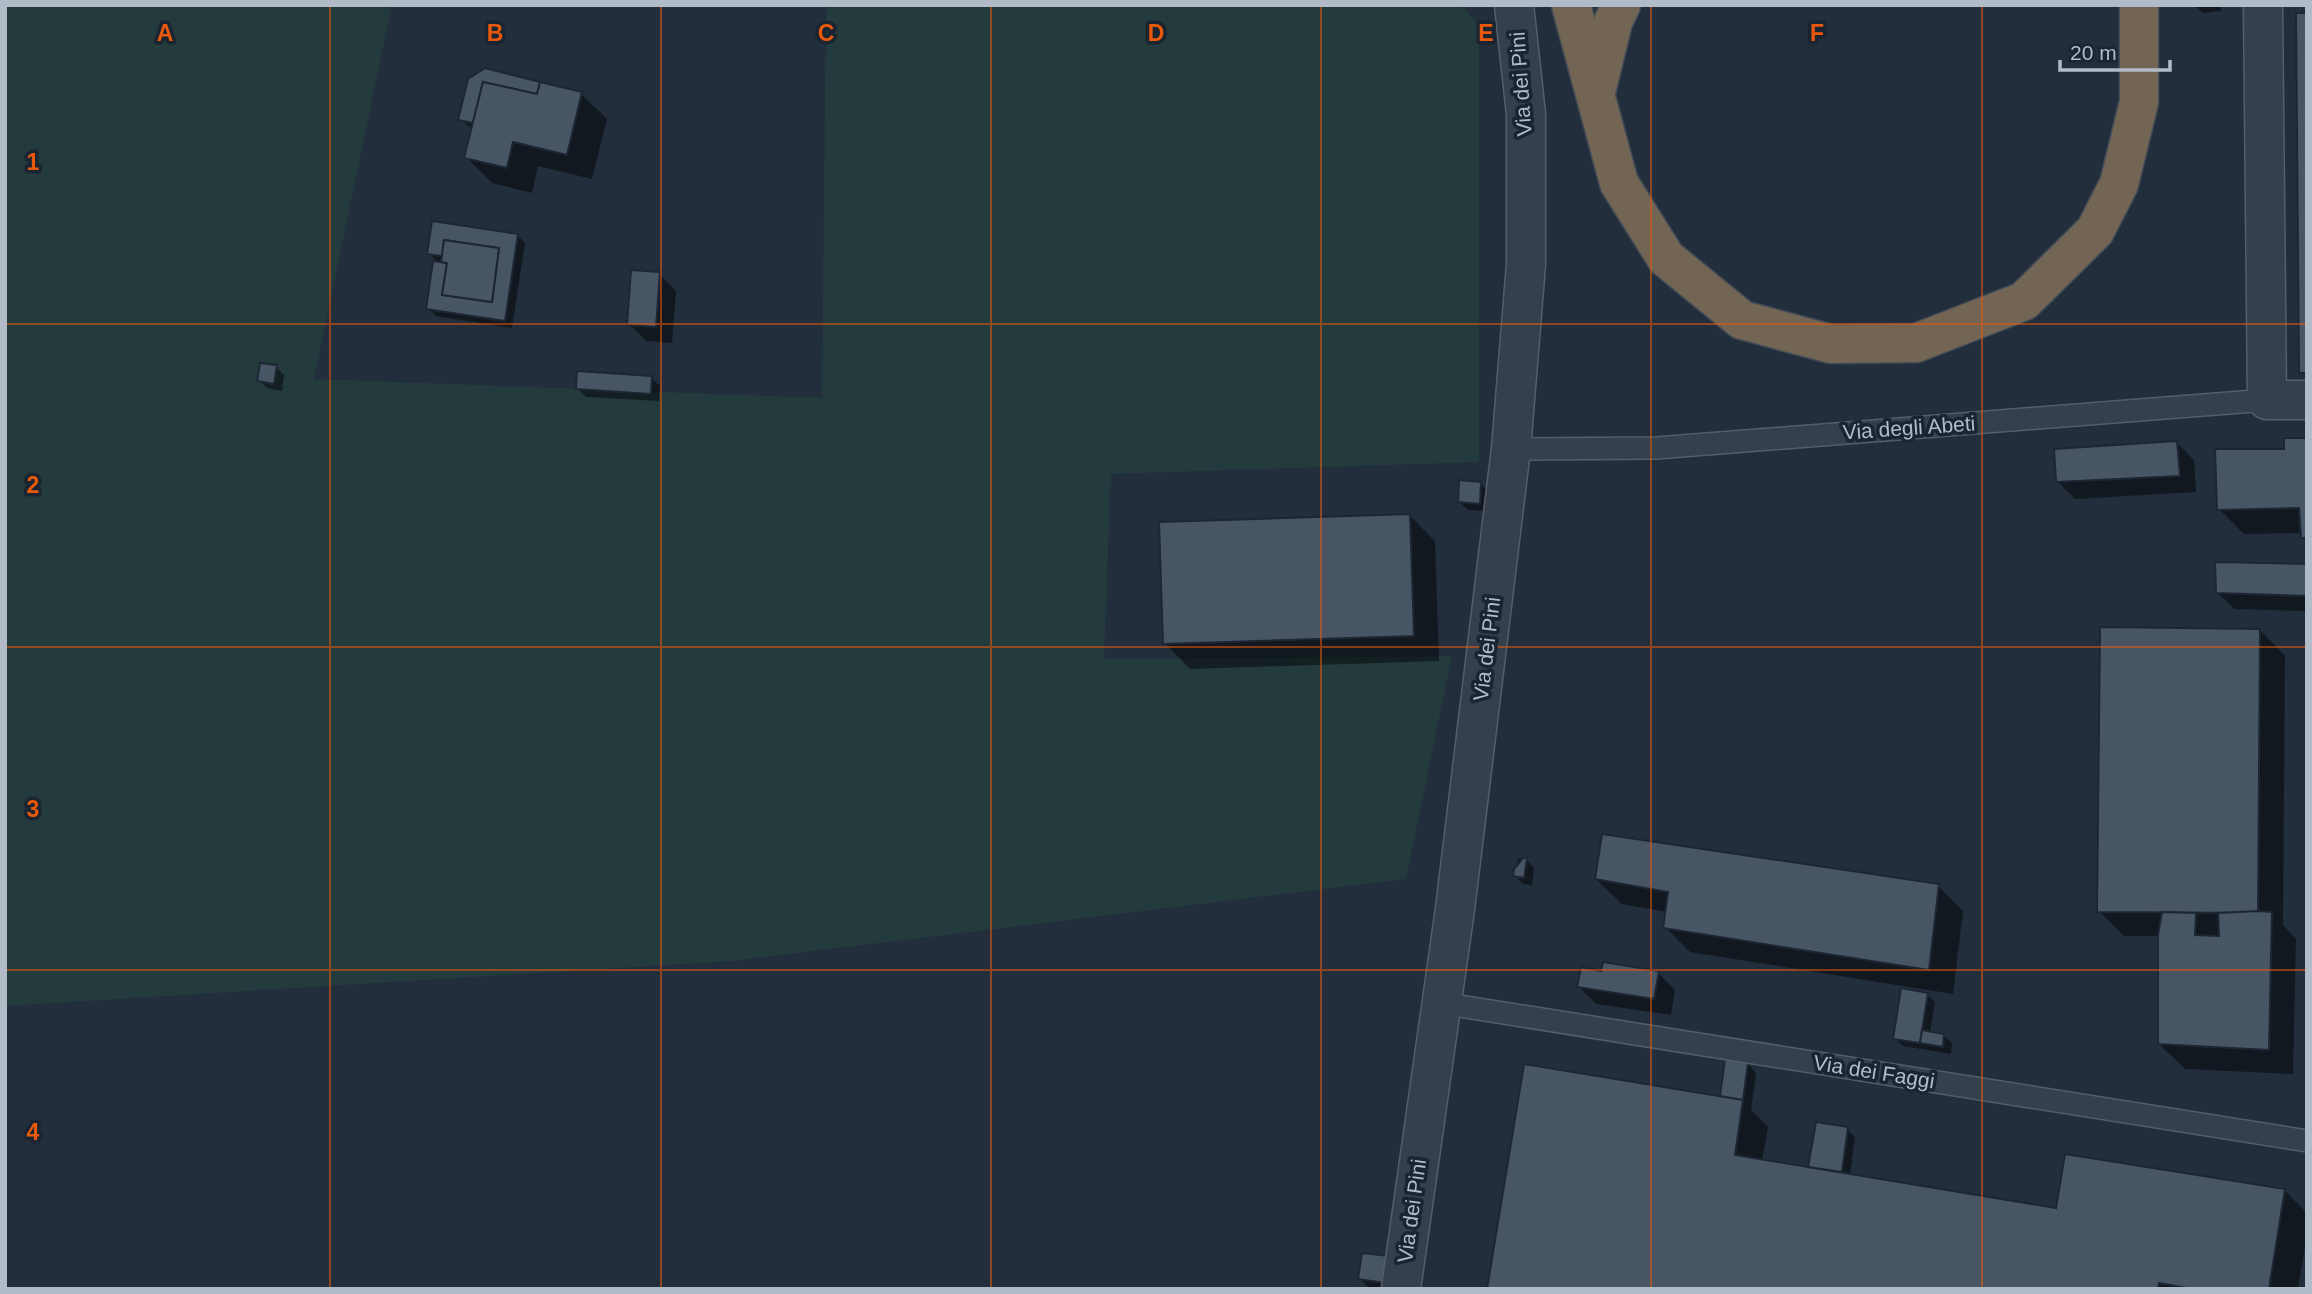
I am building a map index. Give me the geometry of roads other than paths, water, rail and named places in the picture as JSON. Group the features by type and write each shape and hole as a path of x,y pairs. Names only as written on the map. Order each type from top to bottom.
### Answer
{"highway":[{"path":"1571,5 1619,183 1666,258 1742,320 1831,344 1916,343 2024,301 2095,232 2119,184 2139,102 2139,5"},
{"path":"1594,97 1613,22 1621,5"}],"street":[{"name":"Via dei Pini","path":"1401,1289 1441,1003 1511,449 1526,264 1525,114 1514,5"},
{"path":"2263,5 2267,400"},
{"name":"Via degli Abeti","path":"2267,400 2307,401"}],"lane":[{"name":"Via degli Abeti","path":"1511,449 1656,448 2267,400"},
{"name":"Via dei Faggi","path":"1441,1003 2307,1142"}]}
